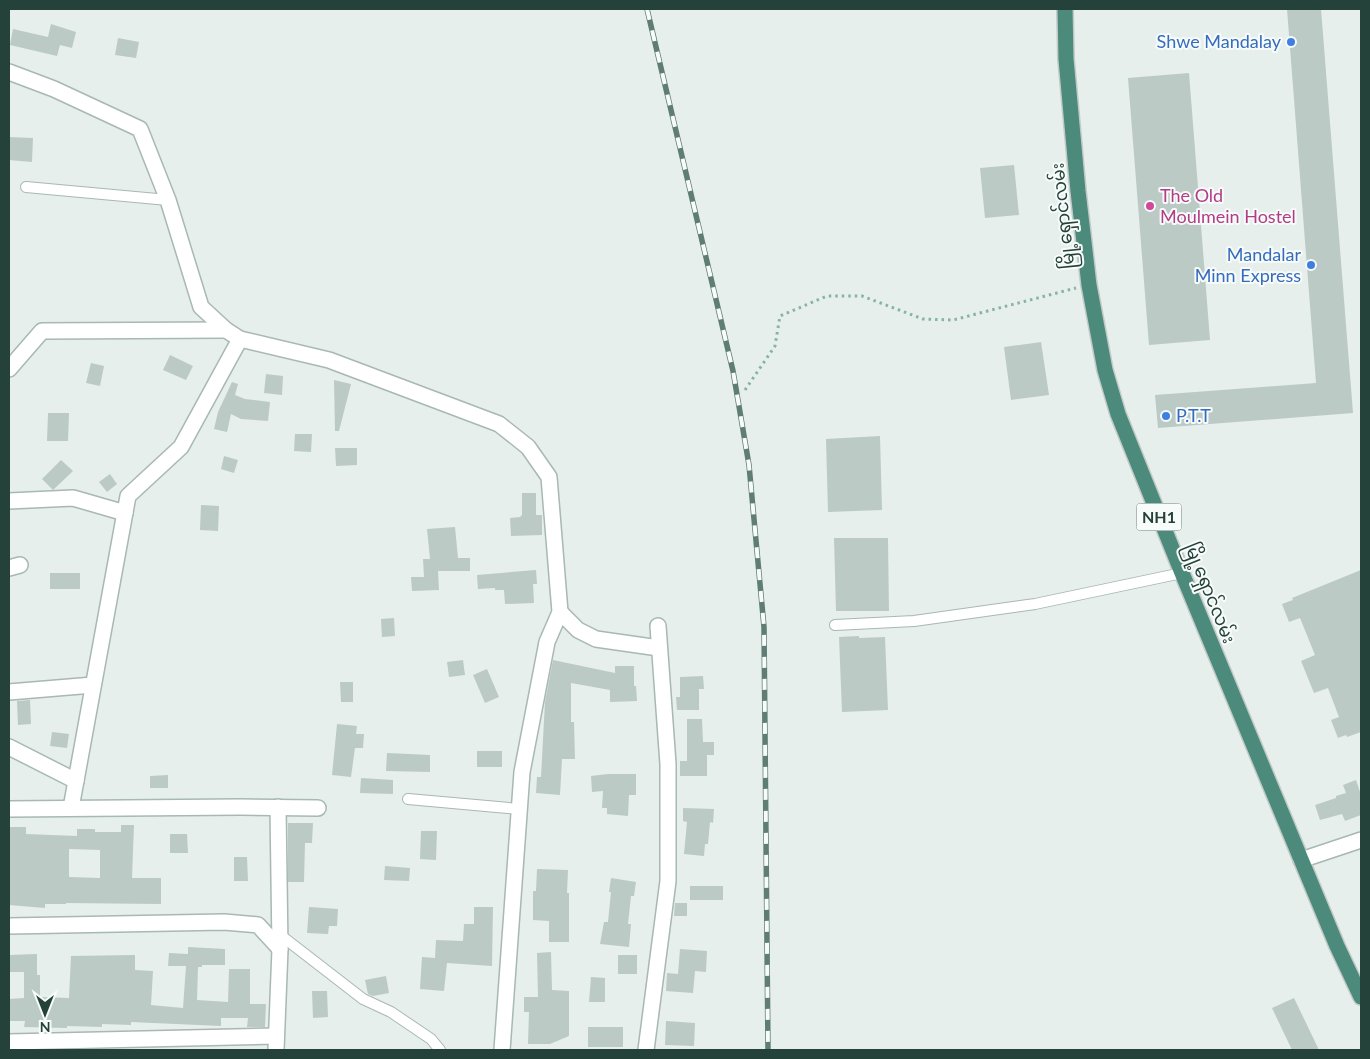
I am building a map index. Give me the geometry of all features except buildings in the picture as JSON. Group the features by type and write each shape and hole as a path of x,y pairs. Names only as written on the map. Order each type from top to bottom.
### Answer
{"highway":[{"name":"မြို့ရှောင်လမ်း","path":"1064,9 1067,68 1078,191 1089,285 1105,370 1118,414 1301,860 1337,946 1361,997"}],"street":[{"path":"9,72 54,89 140,129 168,200 201,307 226,330 240,339 329,360 499,424 528,448 549,477 560,612 547,642 522,772 502,1050"},
{"path":"9,369 42,331 226,330"},
{"path":"71,808 128,496 181,448 240,339"},
{"path":"9,501 73,498 125,513"},
{"path":"560,612 578,630 596,639 659,648"},
{"path":"646,1050 668,881 668,764 658,626"},
{"path":"9,692 93,686"},
{"path":"9,747 76,781"},
{"path":"9,1042 276,1043 279,941 278,807"},
{"path":"9,809 318,808"},
{"path":"1301,860 1361,840"},
{"path":"9,926 224,922 258,924 279,941"}],"lane":[{"path":"26,187 168,200"},
{"path":"835,625 914,621 1036,604 1182,573"},
{"path":"408,799 520,809"},
{"path":"279,941 363,999 391,1012 431,1039 440,1050"}],"path":[{"path":"745,390 775,346 780,316 827,296 862,296 923,319 953,320 1089,285"}],"railway":[{"path":"647,9 733,371 749,465 764,627 768,1050"}],"place":[{"name":"Shwe Mandalay","path":"1291,42"},
{"name":"The Old Moulmein Hostel","path":"1150,206"},
{"name":"Mandalar Minn Express","path":"1311,265"},
{"name":"P.T.T","path":"1166,416"}]}
